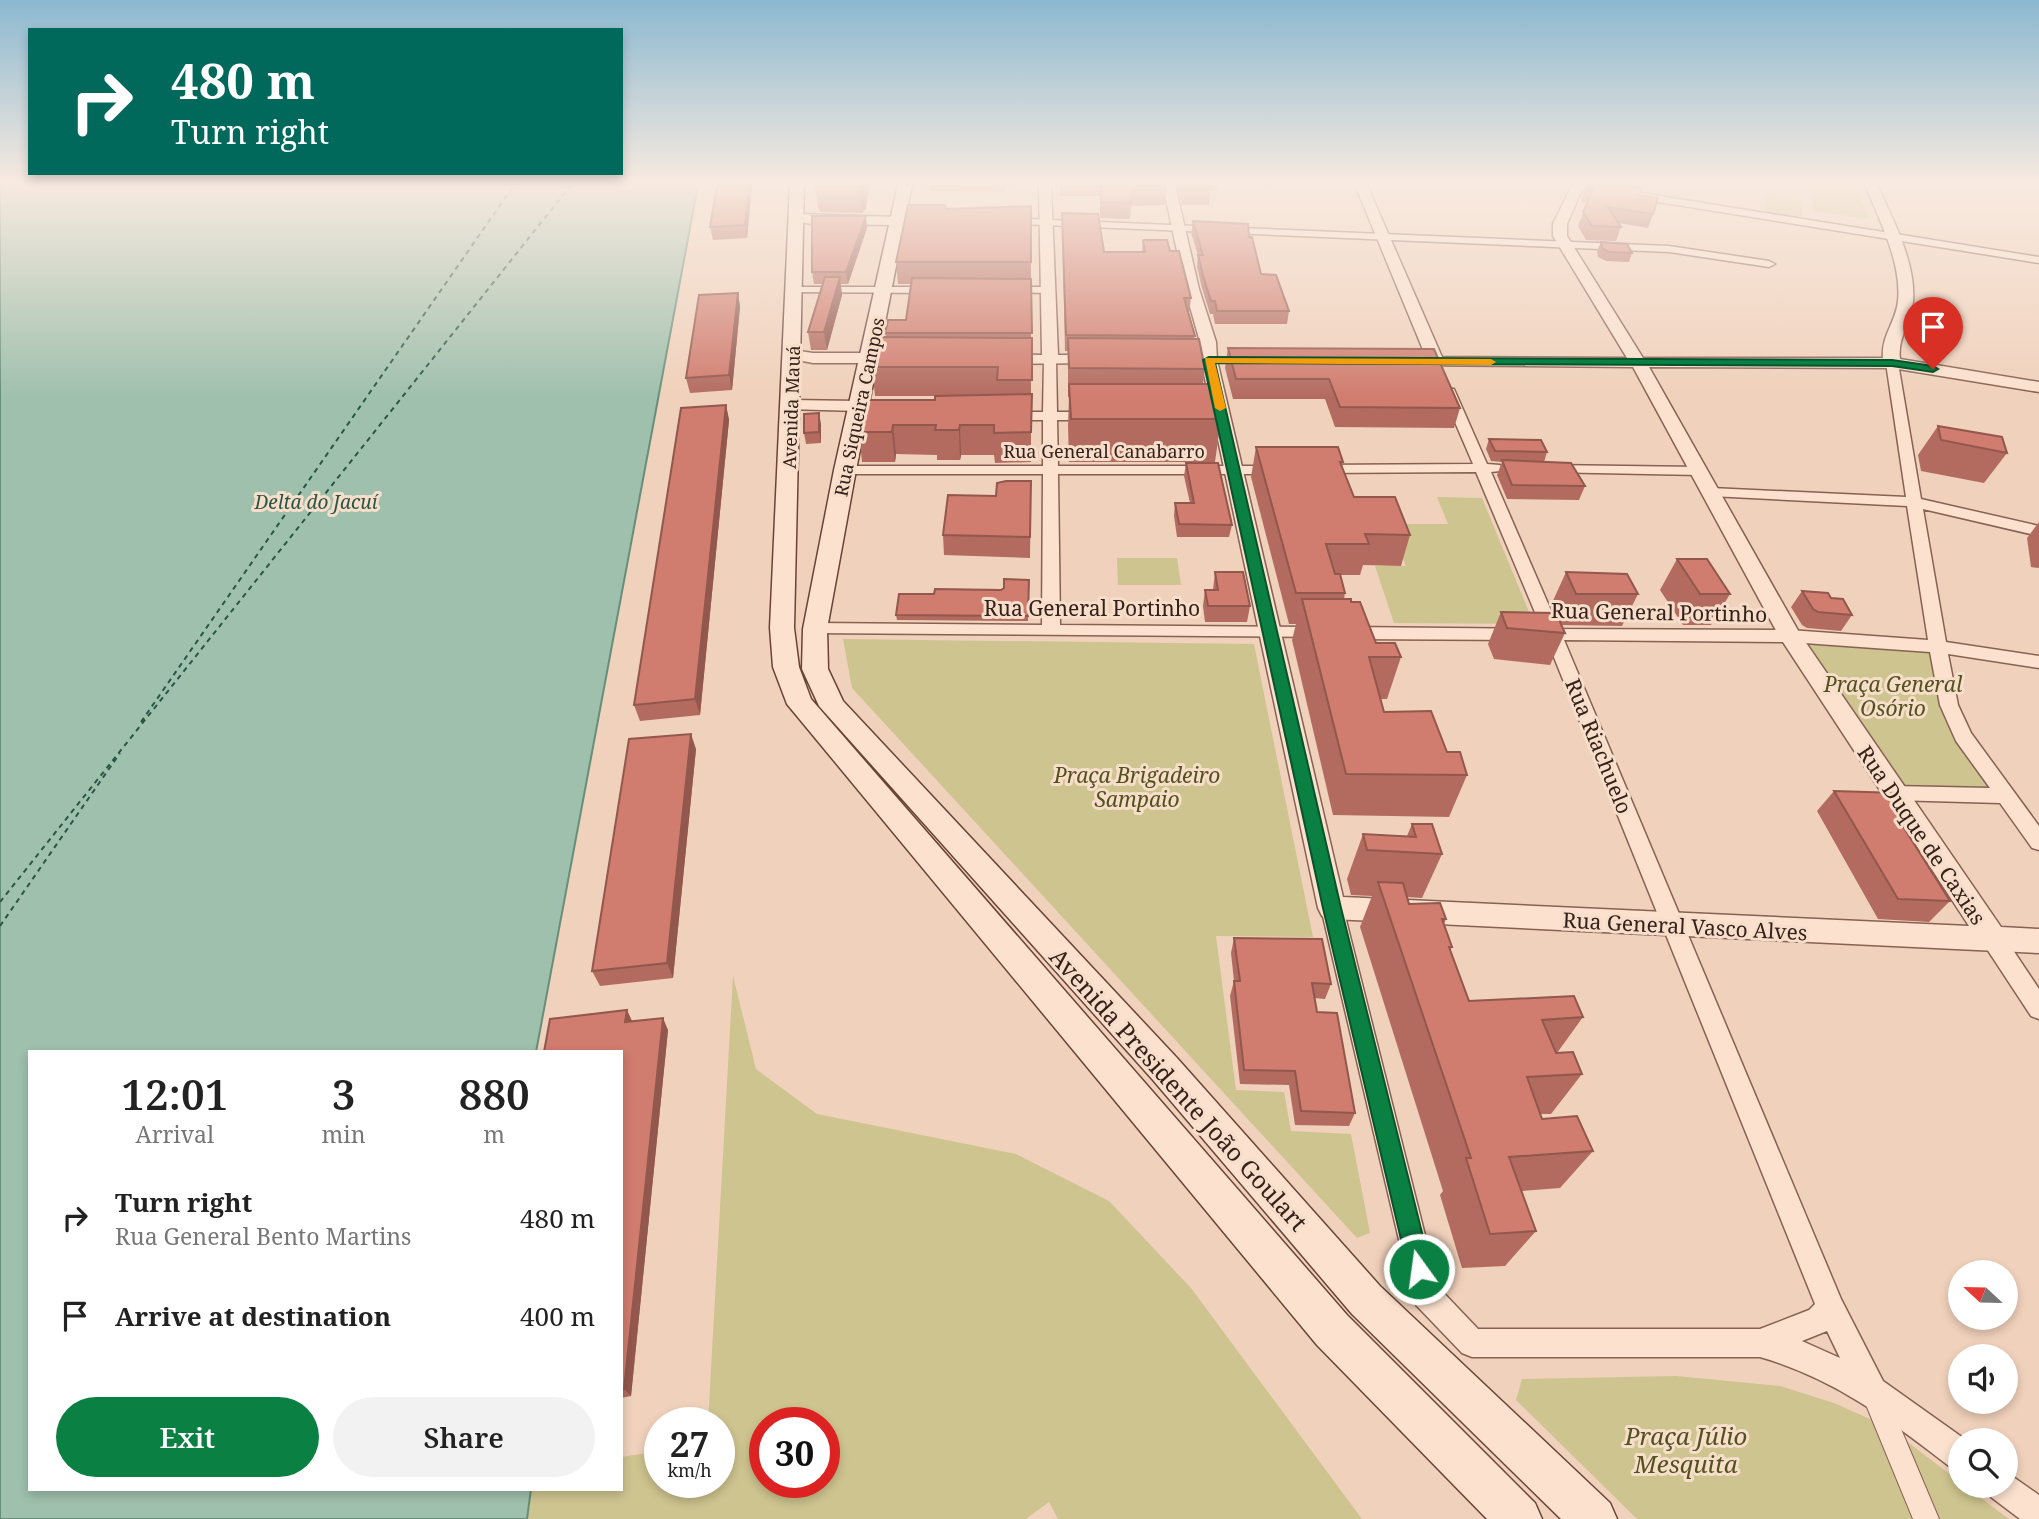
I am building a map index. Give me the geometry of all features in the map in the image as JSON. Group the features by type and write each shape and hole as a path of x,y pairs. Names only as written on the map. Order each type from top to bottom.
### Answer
{"main road":[{"name":"Avenida Mauá","path":"782,628 795,256"},
{"name":"Rua Siqueira Campos","path":"815,629 845,470 865,410 870,358 884,290 894,256"},
{"name":"Avenida Presidente João Goulart","path":"782,628 782,653 788,683 800,704 1332,1330 1519,1519"},
{"name":"Avenida Presidente João Goulart","path":"815,629 815,669 832,706 1166,1069 1366,1300 1594,1519"}],"street":[{"path":"1047,256 1051,630"},
{"path":"1185,256 1208,342 1214,412 1234,470 1332,908 1426,1295 1472,1343 1760,1343 1796,1352 1871,1388 1948,1446"},
{"name":"Rua Riachuelo","path":"1391,256 1553,634 1831,1309 1871,1388"},
{"name":"Rua Duque de Caxias","path":"1573,256 1638,363 1790,636 2039,1009"},
{"path":"1715,256 1769,264"},
{"path":"1897,256 1906,301 1891,338 1892,363 1913,502 1949,705 1963,736 2039,842"},
{"path":"2013,256 2039,260"},
{"path":"794,290 952,290"},
{"path":"993,290 1048,290"},
{"path":"793,355 813,358 911,358"},
{"path":"980,359 1116,360"},
{"path":"1390,362 1892,363 2039,387"},
{"path":"791,410 865,410"},
{"path":"995,411 1104,412"},
{"name":"Rua General Canabarro","path":"845,470 1508,469"},
{"path":"1534,469 1699,471"},
{"path":"1711,492 1913,502 2039,531"},
{"name":"Rua General Portinho","path":"815,629 1790,636 1939,647 2039,662"},
{"path":"1893,793 2005,796"},
{"name":"Rua General Vasco Alves","path":"1332,908 2039,942"},
{"path":"1760,1343 1818,1321 1831,1309"},
{"path":"1871,1388 1926,1519"},
{"path":"2018,1498 2039,1514"}],"green space":[{"path":"1437,497 1482,498 1534,624 1394,623 1375,566 1406,566 1389,524 1448,524"},
{"path":"1117,558 1177,558 1181,585 1118,585"},
{"name":"Praça Brigadeiro Sampaio","path":"843,639 1254,644 1313,937 1216,936 1236,1090 1284,1092 1291,1131 1351,1134 1370,1233 1357,1238 852,688"},
{"name":"Praça General Osório","path":"1800,640 1932,650 1995,791 1898,789"},
{"path":"733,976 756,1069 817,1114 1016,1154 1109,1201 1191,1288 1362,1519 1058,1519 1049,1502 1026,1519 527,1519 531,1491 623,1491 623,1457 644,1453 644,1498 735,1498 735,1407 709,1407"},
{"name":"Praça Júlio Mesquita","path":"1676,1376 1780,1386 1834,1403 1888,1427 1948,1473 1948,1498 1981,1498 2009,1519 1637,1519 1516,1400 1522,1379"}],"water":[{"name":"Delta do Jacuí","path":"0,256 685,256 536,1050 28,1050 28,1491 531,1491 527,1519 0,1519"}],"building":[{"path":"812,256 852,256 846,272 812,272"},
{"path":"897,256 1031,256 1031,262 896,262"},
{"path":"1063,256 1180,256 1191,298 1184,298 1195,336 1066,335"},
{"path":"1198,256 1257,256 1261,274 1276,275 1289,311 1217,311"},
{"path":"825,277 840,277 824,332 808,332"},
{"path":"912,278 1031,279 1032,333 885,333 888,320 906,320"},
{"path":"738,293 729,375 686,378 699,295"},
{"path":"881,337 1032,338 1032,380 997,380 998,367 872,367"},
{"path":"1068,338 1199,339 1205,369 1069,368"},
{"path":"1228,348 1434,349 1460,408 1340,407 1329,379 1236,379"},
{"path":"1069,384 1213,384 1221,419 1071,419"},
{"path":"1032,394 1031,432 994,433 994,425 960,425 959,430 935,430 936,425 893,425 892,432 859,432 866,400 935,400 935,396"},
{"path":"726,405 695,699 634,705 681,408"},
{"path":"819,413 819,432 804,433 804,414"},
{"path":"1938,426 2002,437 2007,453 1941,440"},
{"path":"1489,439 1541,440 1547,452 1495,451"},
{"path":"1256,447 1338,447 1343,462 1340,462 1354,497 1395,497 1410,535 1365,534 1369,544 1326,544 1335,574 1340,574 1345,593 1296,593"},
{"path":"1502,460 1571,463 1585,486 1512,485"},
{"path":"1186,463 1218,463 1232,525 1179,524 1175,503 1194,503"},
{"path":"1031,481 1030,537 943,535 948,495 996,496 997,483"},
{"path":"1677,559 1707,559 1730,594 1700,594"},
{"path":"1215,572 1243,572 1250,606 1208,606 1205,590 1218,590"},
{"path":"1566,572 1627,574 1638,594 1576,594"},
{"path":"1004,579 1029,580 1028,616 896,615 899,594 934,594 935,589 1001,590 1004,588"},
{"path":"1802,591 1828,593 1831,598 1843,599 1852,615 1818,612 1813,609"},
{"path":"1302,599 1351,599 1351,602 1360,602 1376,643 1395,643 1401,657 1369,657 1384,712 1431,711 1447,752 1460,752 1467,775 1346,774"},
{"path":"1501,612 1556,613 1565,633 1507,628"},
{"path":"691,734 667,963 592,971 629,739"},
{"path":"1834,791 1899,793 1918,824 1901,823 1950,901 1898,899"},
{"path":"1412,824 1432,824 1442,854 1367,850 1363,834 1416,837"},
{"path":"1378,882 1403,883 1409,904 1440,903 1446,919 1442,919 1452,947 1449,947 1469,1001 1574,996 1583,1017 1542,1020 1556,1053 1573,1052 1582,1074 1527,1077 1542,1119 1577,1116 1593,1151 1509,1157 1536,1231 1490,1234 1466,1158 1471,1158"},
{"path":"1234,938 1322,939 1331,984 1312,983 1317,1012 1337,1013 1355,1113 1301,1111 1295,1071 1244,1070 1234,981 1240,981"},
{"path":"627,1010 625,1022 663,1018 624,1389 623,1050 544,1050 550,1019"}],"ferry route":[{"path":"141,722 465,256"},
{"path":"0,902 515,256"},
{"path":"0,926 120,753"}],"slow traffic":[{"path":"1220,408 1209,360 1491,362"}],"route":[{"path":"1419,1269 1332,908 1209,360 1892,363 1933,369"}]}
